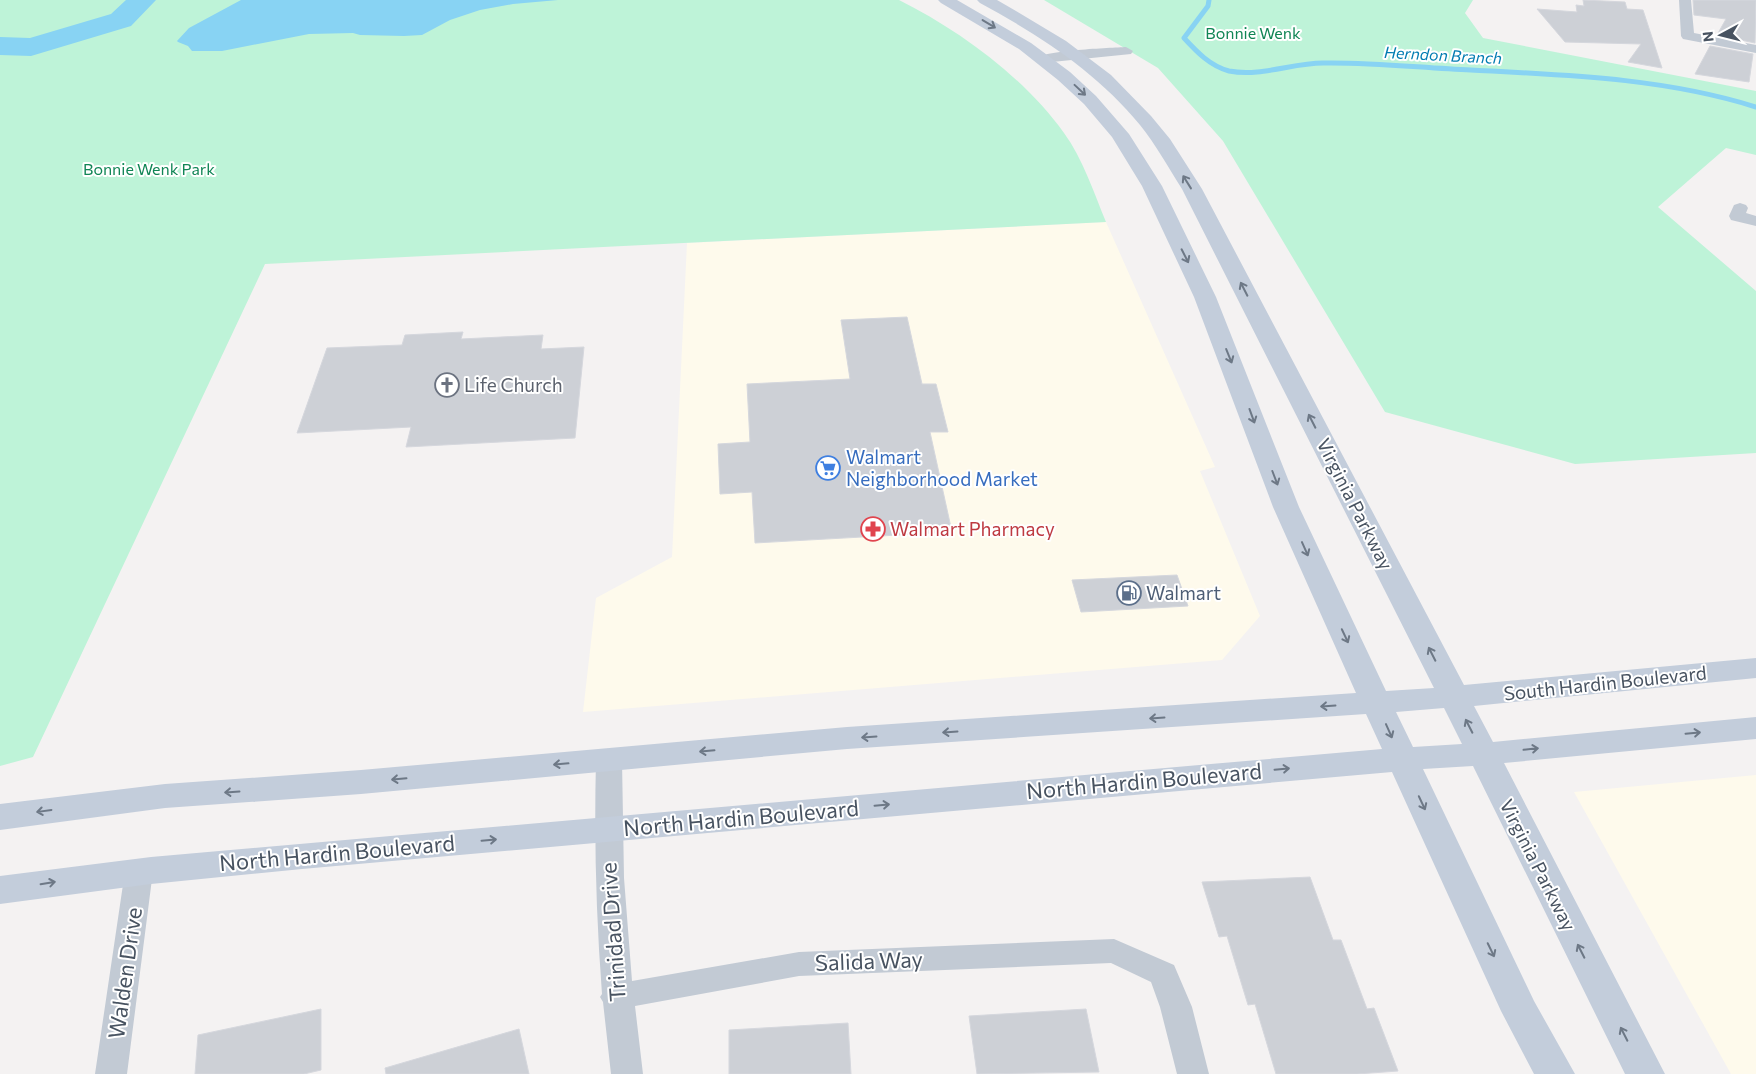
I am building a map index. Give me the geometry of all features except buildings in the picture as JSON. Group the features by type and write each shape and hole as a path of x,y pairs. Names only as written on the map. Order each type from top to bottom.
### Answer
{"main road":[{"path":"946,0 1002,31 1042,59 1090,100 1120,134 1152,186 1205,297 1286,507 1520,1011 1555,1074"},
{"name":"Virginia Parkway","path":"985,0 1017,17 1077,54 1126,99 1164,144 1210,225 1454,697 1645,1074"},
{"path":"1170,226 1210,225"},
{"name":"South Hardin Boulevard","path":"1454,697 1756,668"},
{"path":"0,817 165,796 352,783 847,738 1454,697"},
{"path":"1483,754 1756,728"},
{"name":"North Hardin Boulevard","path":"0,890 139,871 241,860 607,830 1402,759 1483,754"}],"street":[{"path":"1685,0 1688,36 1756,49"},
{"path":"1042,59 1077,54 1126,52"},
{"path":"1740,208 1737,216 1756,221"},
{"name":"Trinidad Drive","path":"609,760 607,830 616,996 628,1074"},
{"name":"Walden Drive","path":"111,1074 139,871"},
{"name":"Salida Way","path":"616,996 799,964 1114,951 1124,954 1163,974 1176,1007 1193,1074"}],"shaded area":[{"path":"1106,222 1215,467 1200,471 1260,616 1222,660 583,712 596,598 672,557 687,243"},
{"path":"1756,775 1756,1074 1731,1074 1574,792"}],"green space":[{"name":"Bonnie Wenk Park","path":"0,0 899,0 967,40 1010,74 1048,112 1077,154 1106,222 265,264 33,757 0,766"},
{"name":"Bonnie Wenk","path":"1044,0 1473,0 1465,13 1483,38 1756,91 1756,155 1726,148 1658,207 1756,291 1756,453 1575,464 1385,412 1223,141 1158,68"}],"water":[{"path":"241,0 558,0 513,4 480,10 450,20 422,35 309,34 222,51 192,51 188,46 177,41 189,28"}],"waterway":[{"path":"0,46 31,47 121,20 142,0"},
{"name":"Herndon Branch","path":"1209,0 1208,6 1184,38 1210,62 1229,71 1253,72 1311,64 1341,63 1579,76 1686,90 1756,107"}],"place":[{"name":"Life Church","path":"447,385"},
{"name":"Walmart Neighborhood Market","path":"828,468"},
{"name":"Walmart Pharmacy","path":"873,529"},
{"name":"Walmart","path":"1129,593"}]}
